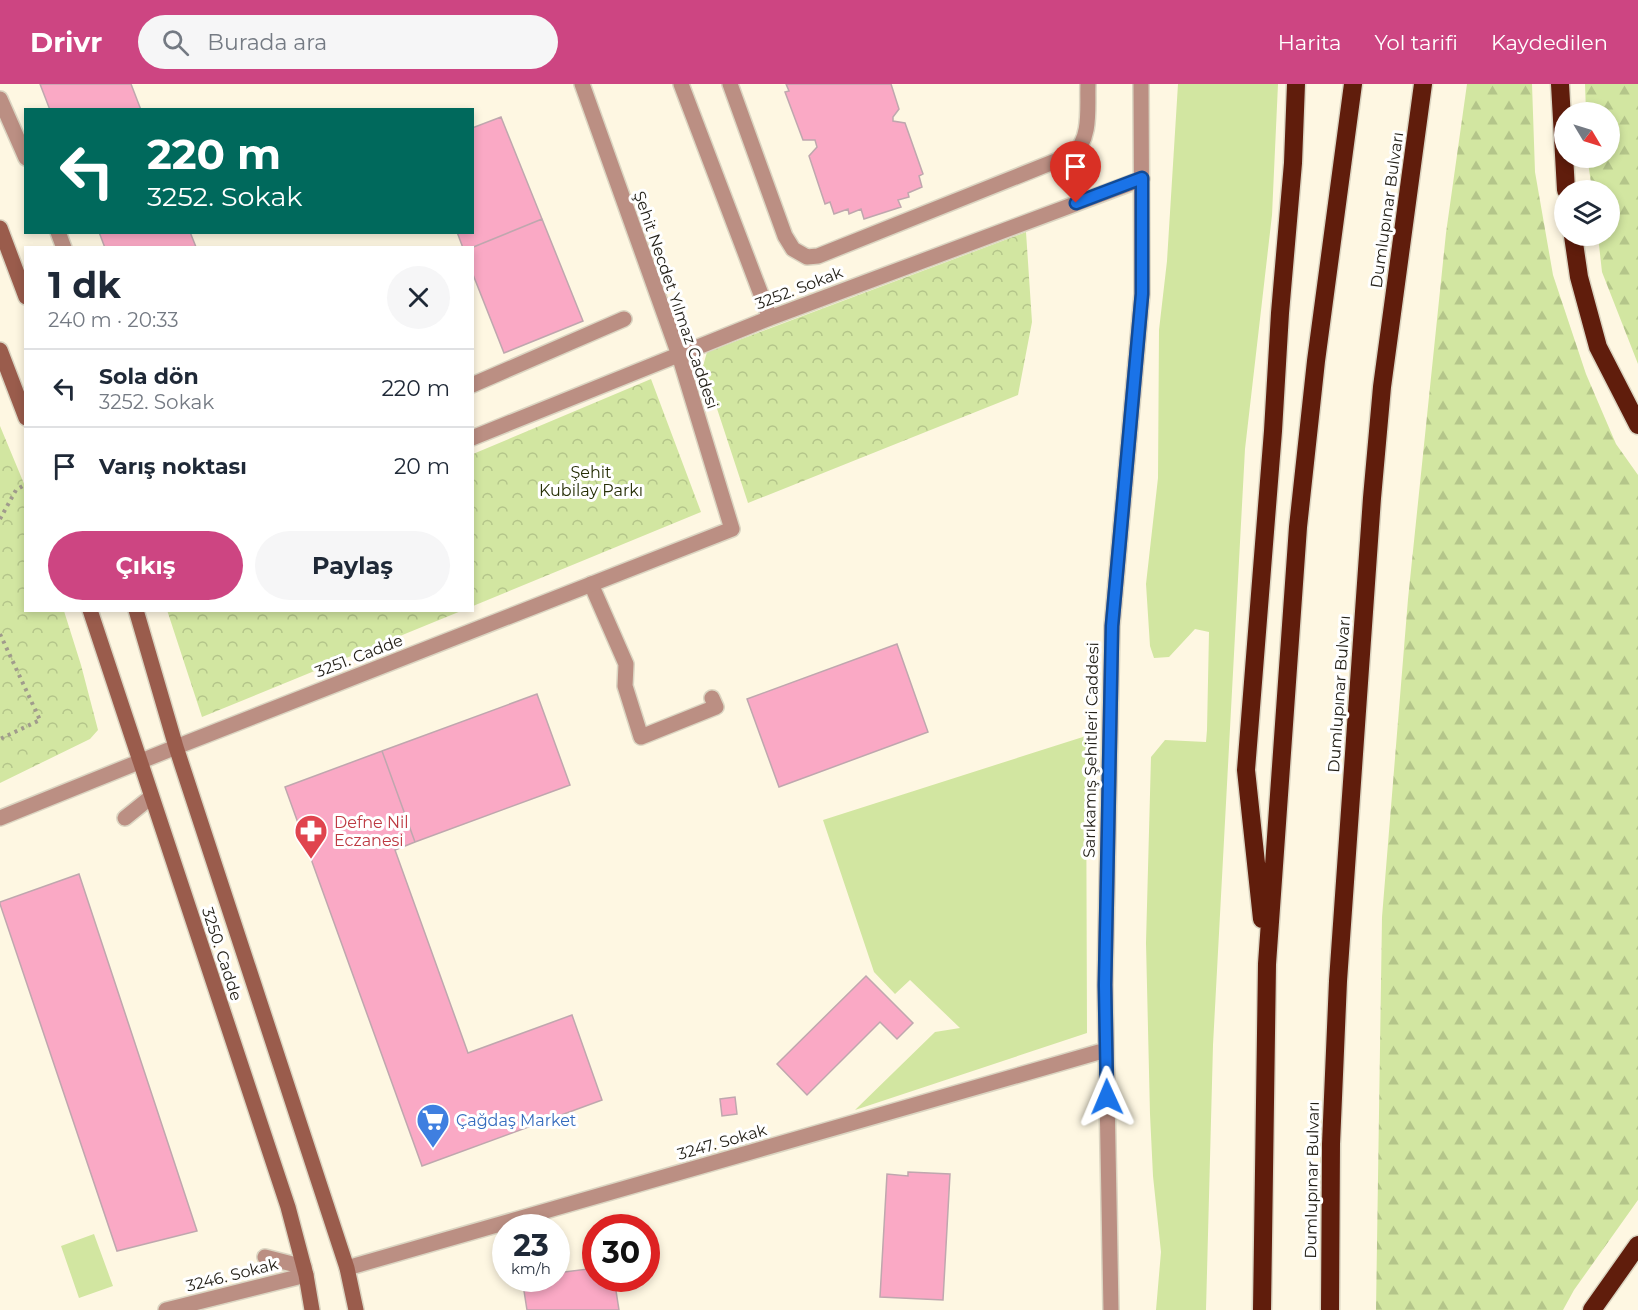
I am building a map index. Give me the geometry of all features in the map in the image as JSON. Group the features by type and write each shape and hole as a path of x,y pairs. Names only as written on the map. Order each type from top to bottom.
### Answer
{"highway":[{"path":"1267,964 1246,770 1293,163 1296,84"},
{"path":"1262,1310 1267,964 1298,527 1316,361 1353,84"},
{"name":"Dumlupınar Bulvarı","path":"1330,1310 1331,1144 1338,993 1372,498 1382,387 1424,84"},
{"path":"1560,84 1565,180"},
{"path":"1574,246 1579,277 1598,347 1638,425"},
{"path":"1592,1310 1638,1245"}],"street":[{"name":"Şehit Necdet Yılmaz Caddesi","path":"582,84 678,355 732,529"},
{"path":"681,84 770,318"},
{"path":"730,84 785,236 793,249 807,257 818,256 1073,154 1082,146 1086,128 1088,84"},
{"name":"Sarıkamış Şehitleri Caddesi","path":"1111,1310 1106,1050 1112,626 1142,294 1141,84"},
{"path":"0,99 24,153"},
{"name":"3252. Sokak","path":"474,437 770,318 1142,178"},
{"path":"0,228 24,292"},
{"path":"474,384 624,319"},
{"path":"0,350 24,413"},
{"name":"3251. Cadde","path":"0,818 732,529"},
{"path":"591,584 626,663 625,686 641,737 716,707 712,698"},
{"name":"3250. Cadde","path":"91,612 284,1196 305,1271 312,1310"},
{"name":"3250. Cadde","path":"137,612 176,747 347,1268 356,1310"},
{"path":"124,818 151,797"},
{"name":"3247. Sokak","path":"347,1268 1106,1050"},
{"path":"265,1257 305,1271"},
{"name":"3246. Sokak","path":"166,1310 305,1271"}],"path":[{"path":"0,519 16,490 24,485"},
{"path":"0,634 40,720 0,739"}],"green space":[{"path":"1178,84 1278,84 1272,215 1245,449 1213,1045 1206,1310 1156,1310 1161,1252 1153,1176 1146,943 1151,757 1165,740 1206,742 1207,730 1209,632 1195,629 1169,657 1154,658 1150,646 1146,584 1158,478 1159,330 1167,261"},
{"path":"1467,84 1532,84 1535,172 1553,275 1586,374 1616,444 1638,475 1638,1200 1574,1290 1563,1310 1376,1310 1382,917 1408,599 1446,233"},
{"path":"1585,84 1638,84 1638,364 1602,272 1599,246 1620,246 1620,180 1591,180 1589,168 1620,168 1620,102 1586,102"},
{"path":"1026,232 1032,322 1018,395 748,503 703,366 707,352"},
{"name":"Şehit Kubilay Parkı","path":"651,379 701,512 474,606 474,454"},
{"path":"0,426 24,484 24,612 64,612 98,730 90,739 0,783"},
{"path":"168,612 459,612 202,717"},
{"path":"1086,736 1087,1033 855,1110 935,1032 960,1028 910,980 895,994 874,972 823,820"},
{"path":"94,1234 113,1286 79,1298 61,1246"}],"building":[{"path":"40,84 131,84 140,108 49,108"},
{"path":"786,84 891,84 899,109 893,121 905,123 923,174 919,176 922,187 908,193 909,197 898,200 901,207 864,219 861,209 849,214 848,209 834,214 830,202 825,204 809,156 817,147 815,140 803,140 785,92 789,91"},
{"path":"501,117 542,219 474,247 462,246 458,234 474,234 474,127"},
{"path":"542,219 583,321 504,353 474,277 474,247"},
{"path":"100,234 191,234 196,246 104,246"},
{"path":"897,644 928,732 779,787 747,699"},
{"path":"537,694 570,785 415,842 382,751"},
{"path":"382,751 415,842 395,850 468,1053 572,1015 602,1100 422,1166 285,787"},
{"path":"79,874 197,1231 117,1251 0,904 0,902"},
{"path":"866,976 913,1023 897,1039 880,1022 807,1095 777,1064"},
{"path":"735,1097 737,1114 722,1116 720,1099"},
{"path":"908,1172 950,1174 943,1300 880,1297 887,1174 908,1176"},
{"path":"582,1270 582,1292 616,1292 619,1310 527,1310 524,1292 570,1292 570,1271"}],"place":[{"name":"Defne Nil Eczanesi","path":"311,860"},
{"name":"Çağdaş Market","path":"433,1149"}],"route":[{"path":"1076,203 1142,178 1142,294 1112,626 1105,985 1107,1097"}]}
